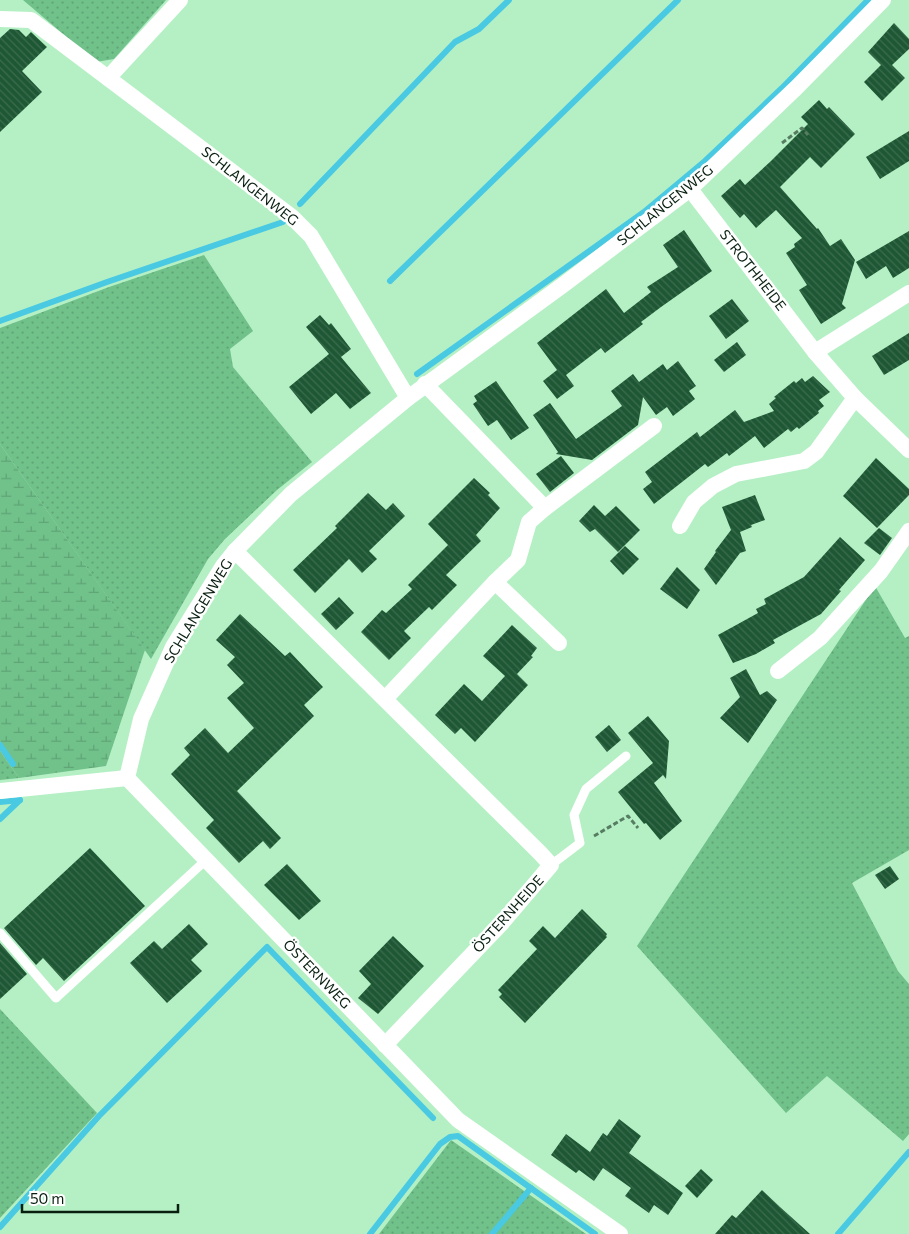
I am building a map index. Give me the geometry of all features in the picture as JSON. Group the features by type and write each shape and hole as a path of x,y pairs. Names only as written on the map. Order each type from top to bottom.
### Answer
{"street":[{"path":"108,78 180,0"},
{"name":"SCHLANGENWEG","path":"127,778 141,718 173,647 223,566 235,551 291,494 425,384 563,285 690,189 796,88 883,0"},
{"name":"SCHLANGENWEG","path":"0,19 31,20 292,217 311,236 408,398"},
{"name":"STROTHHEIDE","path":"690,189 815,352 855,398 909,450"},
{"path":"815,352 909,293"},
{"path":"425,384 546,508"},
{"path":"680,526 694,502 713,486 736,474 804,461 816,452 855,398"},
{"path":"385,699 518,560 529,522 654,426"},
{"path":"778,671 820,638 881,571 909,531"},
{"name":"ÖSTERNHEIDE","path":"235,551 540,852 550,865 501,924 386,1045"},
{"path":"496,582 559,643"},
{"path":"0,791 127,778"},
{"name":"ÖSTERNWEG","path":"127,778 458,1120 620,1234"}],"lane":[{"path":"550,865 580,843 574,815 586,789 626,756"},
{"path":"0,933 56,998 206,860"}],"path":[{"path":"782,143 802,128 808,135"},
{"path":"580,843 607,830 628,816 638,828"}],"green space":[{"path":"23,0 166,0 114,59 96,62"},
{"path":"204,255 253,331 230,349 233,367 312,462 277,490 225,539 208,559 151,659 0,444 0,328 109,287"},
{"path":"0,444 145,650 106,766 19,778 0,751"},
{"path":"875,586 905,638 909,636 909,850 852,883 898,971 909,984 909,1134 903,1141 827,1076 786,1113 637,946"},
{"path":"0,751 19,778 0,780"},
{"path":"0,1009 97,1113 0,1218"},
{"path":"451,1140 586,1234 379,1234"}],"building":[{"path":"894,23 909,39 909,49 892,65 905,78 882,101 864,82 881,65 868,52"},
{"path":"10,29 19,30 26,37 31,32 47,47 22,71 42,92 0,132 0,38"},
{"path":"819,100 827,109 829,107 855,134 821,168 810,157 780,187 818,228 830,246 841,239 855,260 842,304 846,308 821,324 799,290 807,285 786,253 795,247 794,244 802,238 776,210 756,228 744,214 740,218 721,196 740,179 745,185 771,161 808,124 801,117"},
{"path":"909,131 909,161 880,179 866,157"},
{"path":"684,230 712,271 641,322 643,324 605,353 601,348 566,375 574,386 557,399 543,381 557,370 537,343 606,289 624,313 651,292 647,287 678,267 663,245"},
{"path":"909,231 909,268 893,278 886,266 866,279 856,262"},
{"path":"732,299 749,321 726,339 709,316"},
{"path":"320,315 329,325 331,323 351,349 341,357 371,393 350,409 336,393 311,414 289,387 329,354 306,327"},
{"path":"909,333 909,360 884,375 872,356"},
{"path":"737,342 746,355 724,372 714,360"},
{"path":"678,361 696,386 689,391 695,399 673,416 667,407 656,415 643,397 638,425 592,460 556,454 558,452 533,415 550,403 576,439 622,406 611,391 633,374 639,382 663,364 667,370"},
{"path":"813,376 830,392 819,400 824,406 818,411 819,413 799,429 797,427 791,432 788,429 764,448 755,436 729,456 727,453 708,467 705,464 654,504 643,489 652,482 645,472 697,432 700,437 735,410 744,422 774,411 769,404 776,398 774,397 794,381 796,383 802,378 805,382"},
{"path":"496,381 529,428 511,440 497,420 488,426 473,404 477,401 474,396"},
{"path":"561,456 574,473 550,492 536,474"},
{"path":"876,458 909,489 909,495 877,528 843,496"},
{"path":"474,478 490,493 488,495 500,508 476,535 481,541 446,575 457,585 432,610 429,607 404,631 411,638 389,660 361,632 382,610 386,613 412,589 408,585 448,545 428,524"},
{"path":"368,493 386,510 393,503 405,516 369,551 377,559 362,573 349,559 315,593 293,570 337,528 335,526"},
{"path":"755,495 765,520 751,525 752,527 740,532 746,551 740,553 716,585 704,569 731,530 722,507"},
{"path":"594,505 605,516 616,506 640,530 618,552 595,529 590,532 579,521"},
{"path":"879,528 892,538 880,555 864,543"},
{"path":"840,537 865,560 839,590 841,591 821,614 773,640 775,643 756,654 733,663 718,635 758,613 756,609 766,604 764,599 804,577"},
{"path":"625,546 639,559 623,575 610,561"},
{"path":"677,567 700,590 687,609 660,589"},
{"path":"339,597 354,613 336,630 321,614"},
{"path":"240,614 285,656 290,652 323,687 304,705 314,716 237,791 281,838 270,849 263,841 239,863 206,828 214,820 171,774 190,755 184,748 205,728 228,753 254,728 227,698 244,683 227,665 235,657 216,640"},
{"path":"512,625 537,648 531,656 533,657 517,674 528,685 475,742 461,728 455,734 435,715 464,684 482,701 505,676 483,656"},
{"path":"746,669 760,695 767,691 777,700 748,743 720,718 740,697 730,678"},
{"path":"648,716 669,741 666,779 663,775 654,783 682,821 660,840 646,823 644,824 618,792 653,763 628,733"},
{"path":"609,725 621,740 607,752 595,737"},
{"path":"90,848 145,906 64,981 43,958 36,965 4,928"},
{"path":"287,864 321,901 299,920 264,885"},
{"path":"890,866 899,879 885,889 875,875"},
{"path":"582,909 607,934 607,937 525,1023 499,997 502,994 498,990 537,949 529,941 543,926 555,938"},
{"path":"189,924 208,944 191,960 202,971 167,1003 130,963 154,941 162,949"},
{"path":"393,936 424,966 378,1014 358,998 371,984 359,971"},
{"path":"0,943 27,974 0,999"},
{"path":"619,1119 641,1136 629,1153 683,1193 668,1215 654,1205 649,1213 625,1196 631,1188 603,1168 594,1181 579,1170 576,1173 551,1155 566,1134 590,1152 603,1133 607,1136"},
{"path":"701,1169 713,1180 697,1198 685,1186"},
{"path":"762,1190 810,1234 715,1234 732,1215 736,1218"}],"waterway":[{"path":"300,204 455,42 479,29 509,0"},
{"path":"390,281 678,0"},
{"path":"417,374 644,212 705,161 782,88 868,0"},
{"path":"0,321 283,222"},
{"path":"0,745 13,764"},
{"path":"0,802 20,800"},
{"path":"0,819 20,800"},
{"path":"0,1227 99,1116 267,947 433,1118"},
{"path":"370,1234 440,1144 450,1137 458,1136 595,1234"},
{"path":"838,1234 909,1152"},
{"path":"492,1234 531,1188"}]}
